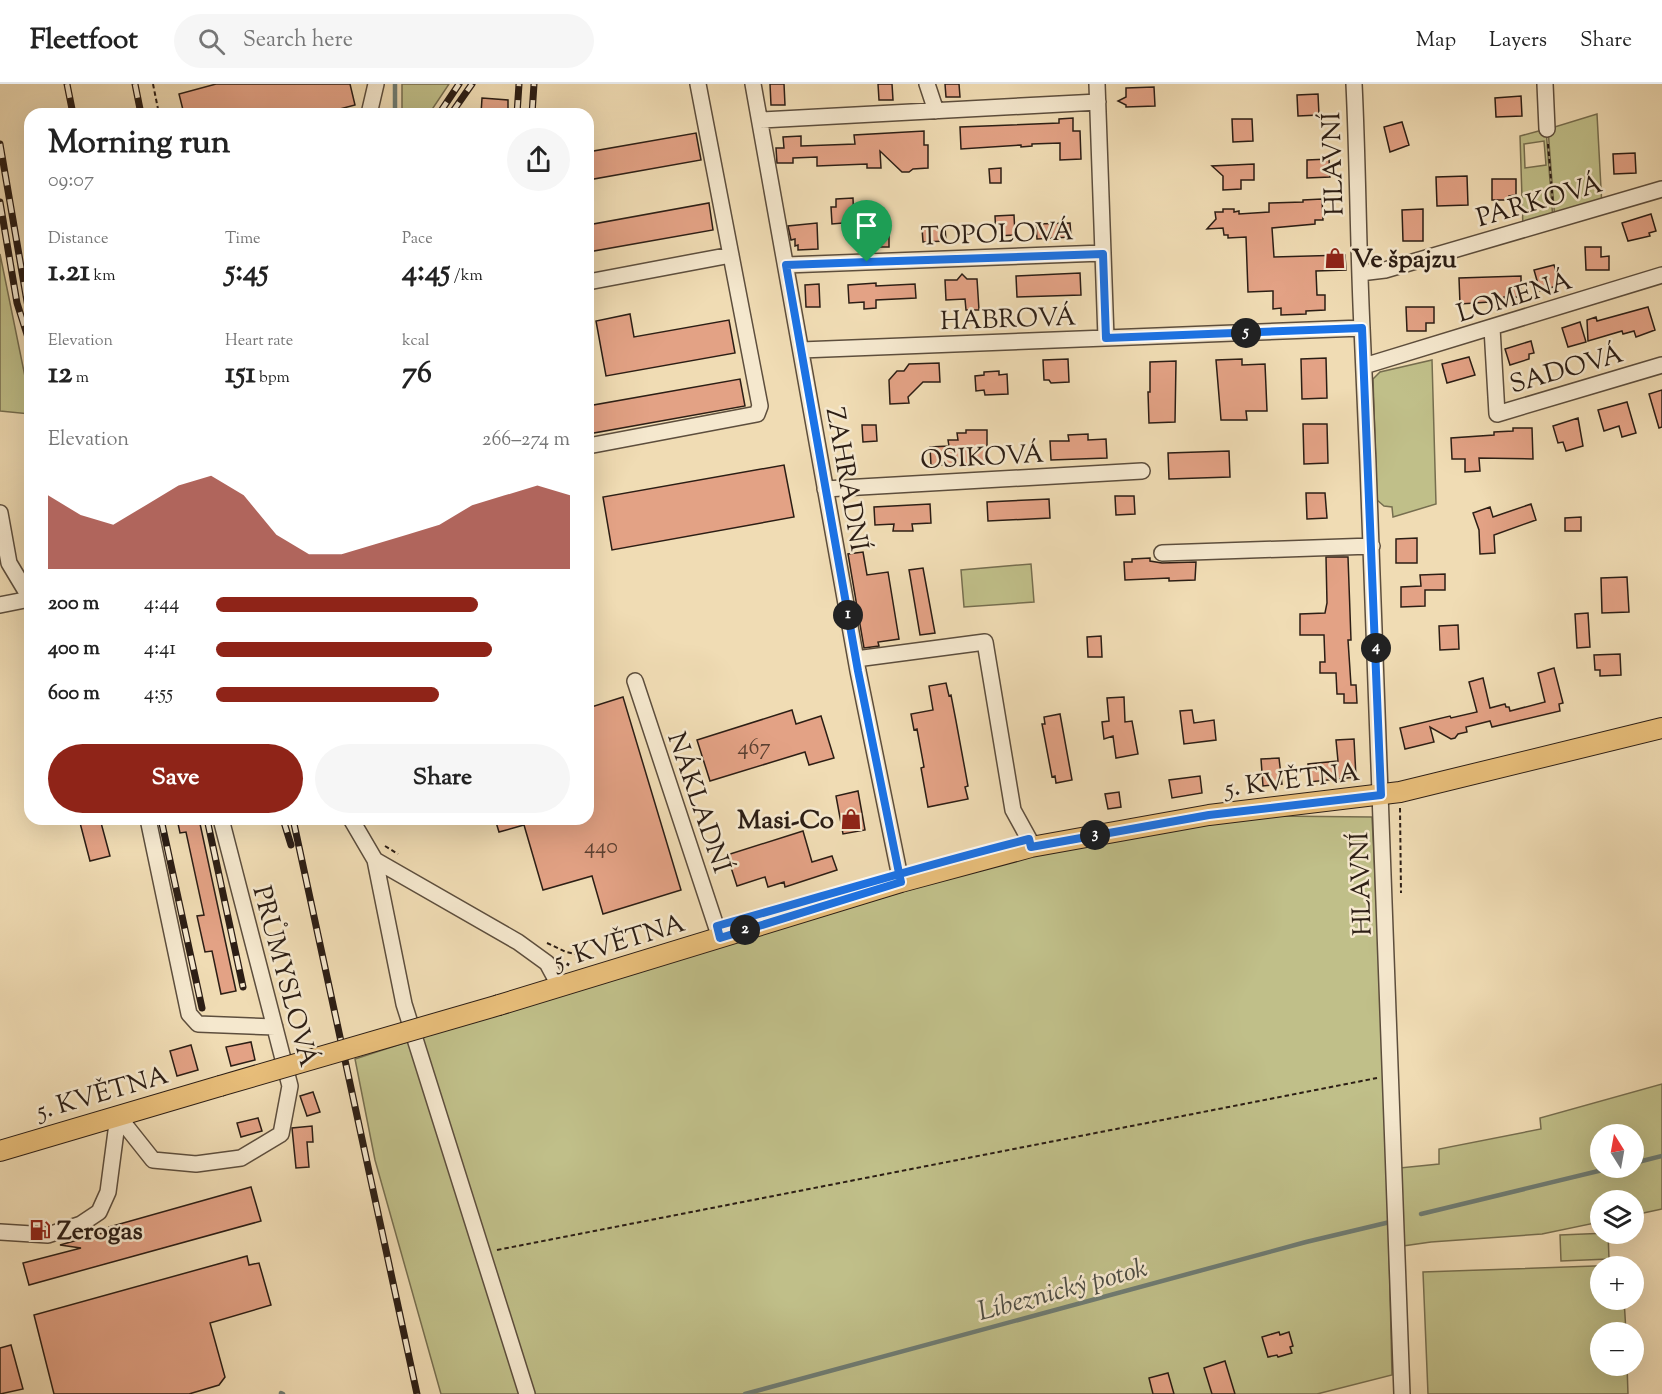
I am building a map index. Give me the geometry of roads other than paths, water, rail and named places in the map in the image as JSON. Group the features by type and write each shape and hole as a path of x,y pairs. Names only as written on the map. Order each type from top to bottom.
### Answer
{"main road":[{"name":"5. KVĚTNA","path":"0,1151 560,987 901,882 1031,847 1209,815 1381,795 1662,728"}],"street":[{"path":"370,108 376,84"},
{"path":"594,445 757,414 760,406 698,84"},
{"name":"ZAHRADNÍ","path":"753,84 856,659 901,882"},
{"path":"927,84 936,111"},
{"path":"1097,84 1106,338"},
{"name":"HLAVNÍ","path":"1354,84 1402,1394"},
{"path":"1545,84 1547,129"},
{"path":"760,120 1098,102"},
{"name":"PARKOVÁ","path":"1360,273 1385,270 1662,189"},
{"name":"TOPOLOVÁ","path":"786,265 1103,254"},
{"path":"594,281 731,255"},
{"name":"LOMENÁ","path":"1364,366 1662,275"},
{"name":"HABROVÁ","path":"801,350 1362,328"},
{"name":"SADOVÁ","path":"1492,328 1497,414 1662,365"},
{"name":"OSIKOVÁ","path":"825,489 1142,471"},
{"path":"0,513 9,563 24,589"},
{"path":"1162,553 1372,546"},
{"path":"0,606 24,600"},
{"path":"856,659 985,642 1013,810 1031,847"},
{"name":"NÁKLADNÍ","path":"634,681 720,938"},
{"path":"149,825 189,1014 198,1024 275,1027"},
{"name":"PRŮMYSLOVÁ","path":"118,1116 153,1160 196,1164 241,1158 281,1134 290,1086 223,825"},
{"path":"355,825 375,860 404,1004 527,1394"},
{"path":"375,860 518,942 547,963 560,987"},
{"path":"0,1232 48,1235 81,1224 99,1212 108,1192 118,1116"}],"waterway":[{"path":"395,84 395,108"},
{"name":"Líbeznický potok","path":"1644,1160 1662,1156"},
{"name":"Líbeznický potok","path":"1421,1214 1590,1173"},
{"name":"Líbeznický potok","path":"745,1394 1306,1242 1390,1222"}],"railway":[{"path":"67,84 72,108"},
{"path":"135,84 140,108"},
{"path":"443,108 459,84"},
{"path":"455,108 472,84"},
{"path":"517,108 519,84"},
{"path":"532,108 534,84"},
{"path":"0,144 24,284"},
{"path":"0,202 17,303 24,325"},
{"path":"162,825 202,1008"},
{"path":"208,825 243,987"},
{"path":"285,825 291,845"},
{"path":"294,825 417,1394"}],"place":[{"name":"Ve špajzu","path":"1335,258"},
{"name":"Masi-Co","path":"851,819"},
{"name":"Zerogas","path":"40,1230"}]}
